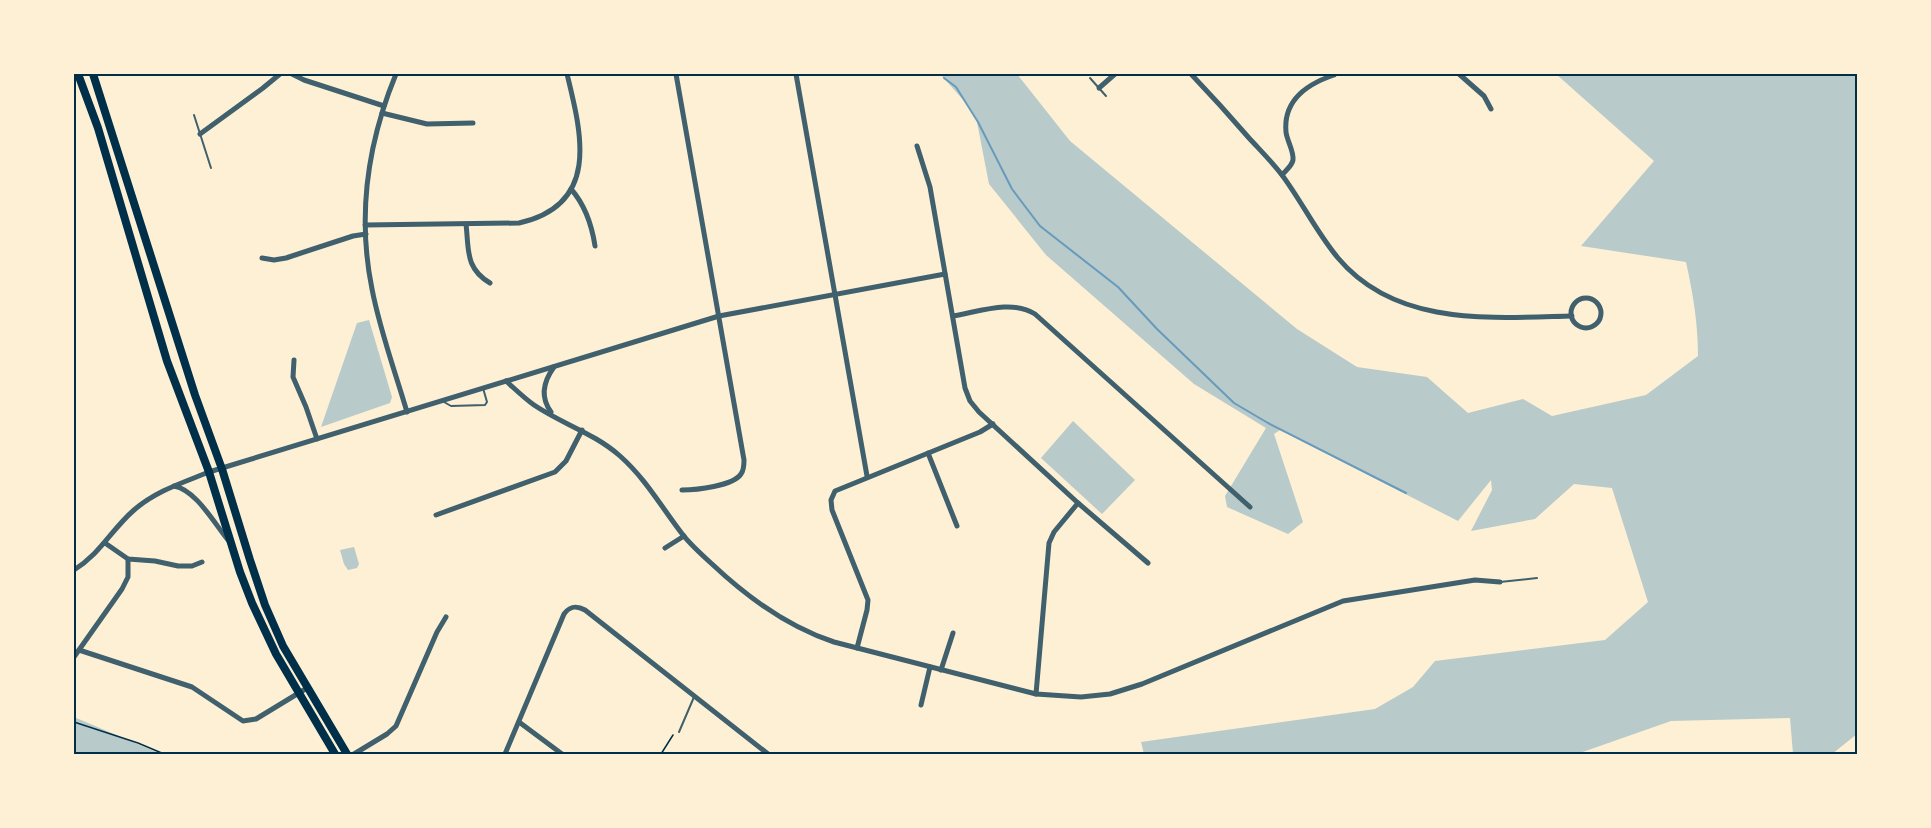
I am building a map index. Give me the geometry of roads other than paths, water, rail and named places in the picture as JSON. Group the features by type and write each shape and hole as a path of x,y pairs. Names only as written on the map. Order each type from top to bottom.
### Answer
{"main road":[{"path":"78,74 98,128 167,361 209,472 252,603 276,654 335,754"},
{"path":"93,74 265,605 283,646 347,754"}],"street":[{"path":"200,134 280,74"},
{"path":"292,74 384,106"},
{"path":"396,74 384,106 369,163 365,225 368,269 377,314 407,412"},
{"path":"365,225 519,223 549,212 558,206 571,189 578,172 581,152 567,74"},
{"path":"676,74 744,465 741,474 734,480 703,489 682,490"},
{"path":"796,74 867,476"},
{"path":"1099,88 1114,74"},
{"path":"1191,74 1282,175 1338,258 1355,275 1386,296 1414,307 1450,315 1508,318 1572,316"},
{"path":"1459,74 1484,96 1491,110"},
{"path":"1282,175 1293,157 1286,131 1288,113 1299,94 1308,86 1334,75"},
{"path":"382,113 427,124 473,123"},
{"path":"917,146 930,186 967,396 974,407 1148,563"},
{"path":"571,189 581,204 595,246"},
{"path":"466,224 472,265 479,276 490,283"},
{"path":"262,258 274,260 286,258 353,236 366,234"},
{"path":"74,570 95,554 132,511 155,494 209,472 719,316 945,274"},
{"path":"1591,299 1601,310 1600,320 1589,328 1580,327 1572,316 1573,306 1581,300 1591,299"},
{"path":"953,316 1007,307 1020,307 1035,314 1250,507"},
{"path":"294,360 293,377 317,439"},
{"path":"554,416 546,405 544,390 548,375 555,365"},
{"path":"506,381 535,405 607,445 636,472 684,536 736,587 756,602 817,636 1036,693 1081,697 1124,690 1343,601 1475,580 1500,582"},
{"path":"857,648 868,600 832,510 831,500 834,491 980,432 993,424"},
{"path":"436,515 555,472 566,461 582,430"},
{"path":"928,453 957,526"},
{"path":"173,486 188,490 195,497 232,546"},
{"path":"1036,693 1049,543 1054,532 1078,502"},
{"path":"665,548 684,536"},
{"path":"105,543 128,560 155,561 178,566 192,566 202,562"},
{"path":"74,657 122,589 128,577 128,560"},
{"path":"505,754 564,614 573,607 580,607 768,754"},
{"path":"354,754 396,726 437,632 446,617"},
{"path":"941,670 952,633"},
{"path":"79,650 192,687 243,721 256,719 307,688"},
{"path":"921,705 930,667"},
{"path":"519,722 562,754"}],"lane":[{"path":"1090,78 1106,96"},
{"path":"194,115 211,168"},
{"path":"443,401 451,406 485,405 487,402 483,388"},
{"path":"1500,582 1537,578"},
{"path":"679,732 694,697"}],"waterway":[{"path":"944,78 956,87 978,122 1012,189 1040,226 1118,287 1157,329 1234,403 1268,423 1406,493"}]}
